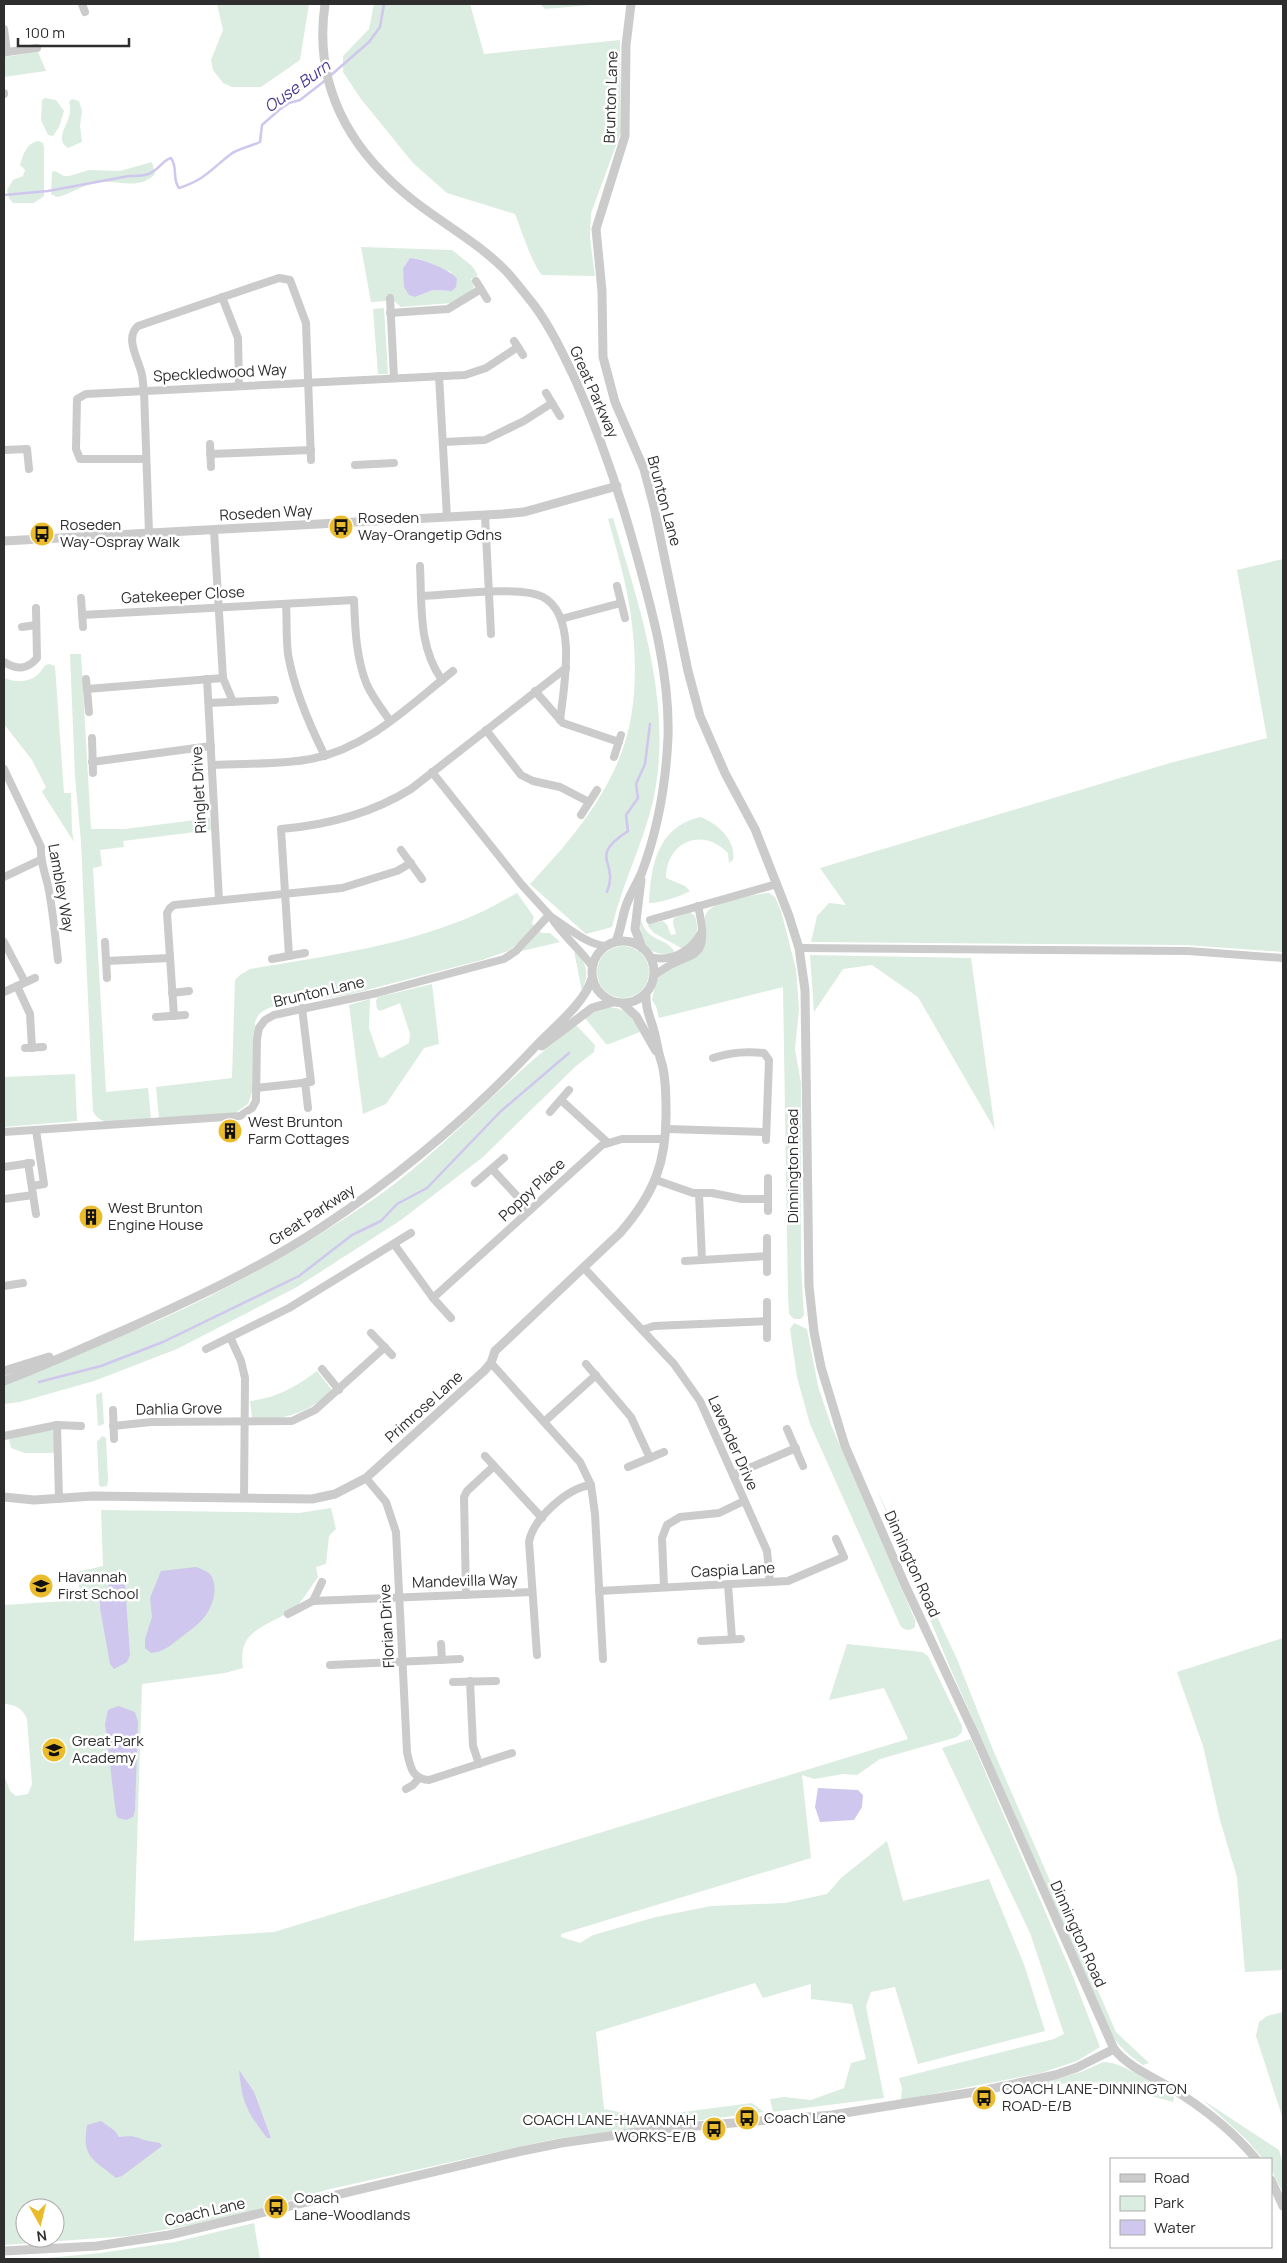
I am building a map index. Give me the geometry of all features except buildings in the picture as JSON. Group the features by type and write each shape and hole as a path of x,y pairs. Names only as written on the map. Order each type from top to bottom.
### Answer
{"street":[{"path":"82,4 85,12"},
{"name":"Great Parkway","path":"325,4 322,30 325,64 332,94 348,130 376,166 414,200 482,250 507,272 540,313 562,352 595,423 617,486 647,594 658,644 666,698 668,734 663,792 655,827 641,873 627,902 616,941"},
{"name":"Brunton Lane","path":"631,4 627,32 626,136 596,229 602,282 603,356 615,402 644,469 654,507 688,670 700,716 725,773 755,829 777,884"},
{"path":"4,29 5,52 37,48"},
{"path":"146,459 85,461 80,459 76,449 77,400 81,396 144,391 142,375 132,343 135,329 138,326 279,278 290,280 306,323 311,460"},
{"path":"476,281 487,299"},
{"path":"390,313 448,309 481,289"},
{"path":"222,297 238,338 240,386"},
{"path":"390,298 394,378"},
{"name":"Speckledwood Way","path":"149,533 144,391 440,376 476,372 516,344 522,355"},
{"path":"440,376 447,517"},
{"path":"546,393 560,416"},
{"path":"443,442 485,440 517,425 552,403"},
{"path":"210,444 211,467"},
{"path":"4,450 27,449 29,468"},
{"path":"210,454 311,450"},
{"path":"355,466 394,463"},
{"name":"Roseden Way","path":"4,541 524,512 617,486"},
{"path":"485,515 491,634"},
{"path":"214,530 223,678 233,702"},
{"path":"420,566 423,632 426,648 431,662 442,680"},
{"path":"616,586 625,618"},
{"path":"422,596 519,592 543,597 552,604 561,619 565,637 566,668 560,720"},
{"path":"81,598 83,627"},
{"name":"Gatekeeper Close","path":"82,615 354,600 356,630 363,670 374,697 390,721"},
{"path":"561,619 621,603"},
{"path":"286,604 288,653 292,669 307,719 326,756"},
{"path":"4,662 12,667 22,668 31,664 37,658 36,608"},
{"path":"22,627 36,625"},
{"path":"289,956 280,829 325,824 365,813 398,797 566,668"},
{"path":"212,764 296,761 326,756 352,746 375,733 453,671"},
{"path":"87,688 223,678"},
{"path":"86,679 89,712"},
{"name":"Ringlet Drive","path":"207,679 219,900"},
{"path":"535,691 563,723 620,738 614,757"},
{"path":"209,703 275,700"},
{"path":"486,730 521,775 533,781 560,786 589,802"},
{"path":"92,738 92,773"},
{"path":"92,762 211,746"},
{"name":"Lambley Way","path":"4,769 15,796 41,847 40,860 48,884 58,960"},
{"path":"432,772 522,885 550,916 561,934 584,955 592,966"},
{"path":"581,815 597,790"},
{"path":"401,850 422,879"},
{"path":"4,877 40,860"},
{"path":"174,1016 167,913 174,905 342,888 389,874 411,863"},
{"name":"Great Parkway","path":"641,873 635,929 642,948 650,957 654,966 654,976"},
{"path":"650,920 777,884"},
{"name":"Dinnington Road","path":"777,884 799,948 804,990 809,1286 814,1332 830,1401 844,1446 1114,2049 1130,2062 1185,2097 1234,2134 1255,2158"},
{"path":"623,1004 636,1001 646,993 654,976 661,969 688,958 696,952 702,941 698,906"},
{"path":"550,916 583,940 594,945 605,946"},
{"name":"Brunton Lane","path":"4,1132 230,1118 247,1113 256,1100 257,1039 259,1028 265,1020 274,1014 377,993 504,960 516,951 550,916"},
{"path":"650,957 664,958 683,952 696,942 702,930"},
{"path":"592,966 596,955 605,946 616,941 630,942 642,948"},
{"path":"4,942 21,984 30,1014 28,1048 43,1048"},
{"path":"105,942 107,978"},
{"path":"799,948 1188,950 1283,958"},
{"path":"272,959 305,953"},
{"path":"106,962 170,958"},
{"name":"Great Parkway","path":"4,1381 192,1299 265,1261 322,1227 380,1186 452,1127 518,1064 584,996 592,978 592,966"},
{"path":"4,992 35,978"},
{"path":"592,978 599,993 613,1002"},
{"path":"172,992 189,991"},
{"name":"Primrose Lane","path":"4,1497 59,1499 93,1496 324,1497 353,1486 366,1478 484,1371 491,1363 495,1351 584,1268 636,1216 656,1180 666,1129 665,1082 654,1031 646,1006 646,993"},
{"name":"Great Parkway","path":"518,1064 592,1008 613,1002 623,1004"},
{"name":"Primrose Lane","path":"623,1004 634,1013 648,1040 658,1053"},
{"path":"256,1088 311,1082 302,1008"},
{"path":"156,1017 185,1015"},
{"path":"666,1129 766,1136 769,1060 764,1053 729,1052 713,1058"},
{"path":"305,1082 308,1108"},
{"path":"550,1112 570,1090"},
{"path":"561,1100 608,1142 622,1139 665,1139"},
{"path":"32,1186 44,1184 36,1130"},
{"name":"Poppy Place","path":"433,1298 602,1145 608,1142"},
{"path":"475,1183 504,1158"},
{"path":"4,1167 41,1162"},
{"path":"28,1163 36,1214"},
{"path":"492,1169 530,1210"},
{"path":"768,1178 768,1211"},
{"path":"656,1180 676,1189 699,1194 712,1193 742,1199 768,1199"},
{"path":"699,1194 702,1260"},
{"path":"4,1199 33,1195"},
{"path":"206,1349 289,1308 411,1233"},
{"path":"767,1238 767,1272"},
{"path":"394,1244 433,1298 451,1318"},
{"path":"685,1261 767,1256"},
{"name":"Lavender Drive","path":"584,1268 674,1364 700,1401 767,1551 770,1582"},
{"path":"4,1286 23,1284"},
{"path":"766,1302 767,1338"},
{"path":"642,1330 654,1326 767,1321"},
{"path":"372,1333 392,1354"},
{"path":"230,1337 241,1361 245,1378 244,1498"},
{"name":"Great Parkway","path":"4,1371 92,1344"},
{"name":"Dahlia Grove","path":"114,1426 151,1422 278,1422 300,1419 315,1410 339,1390 385,1347"},
{"path":"491,1363 580,1462 591,1485 595,1514 603,1660"},
{"path":"586,1364 631,1417 650,1458"},
{"path":"322,1369 339,1390"},
{"path":"544,1422 596,1375"},
{"path":"113,1410 114,1439"},
{"path":"57,1426 59,1499"},
{"path":"4,1436 15,1430 81,1426"},
{"path":"788,1429 803,1466"},
{"path":"733,1475 796,1448"},
{"path":"628,1467 664,1452"},
{"path":"485,1456 542,1518"},
{"path":"466,1595 462,1504 467,1491 494,1466"},
{"name":"Florian Drive","path":"366,1478 386,1502 394,1521 400,1597 407,1752 410,1767 419,1778"},
{"name":"Mandevilla Way","path":"536,1655 529,1542 532,1529 573,1490 591,1485"},
{"path":"664,1587 662,1538 666,1525 680,1517 719,1513 744,1501"},
{"name":"Caspia Lane","path":"600,1590 770,1582 798,1578 844,1557 836,1539"},
{"path":"288,1614 313,1601 322,1582"},
{"path":"728,1584 732,1639"},
{"name":"Mandevilla Way","path":"313,1601 532,1592"},
{"path":"701,1642 741,1639"},
{"path":"441,1644 442,1660"},
{"path":"330,1665 460,1659"},
{"path":"453,1682 496,1681"},
{"path":"470,1682 473,1740 479,1764"},
{"path":"406,1789 419,1778 429,1780 512,1753"},
{"name":"Coach Lane","path":"4,2251 96,2246 169,2234 561,2143 659,2130 832,2115 999,2088 1076,2068 1114,2049"},
{"path":"1272,2182 1283,2206"}],"green space":[{"path":"217,4 309,4 300,60 261,87 232,87 223,83 213,70 211,60 223,30"},
{"path":"374,4 470,4 484,54 620,40 621,132 591,213 590,238 595,276 542,275 531,256 515,214 447,193 413,163 361,99 343,72 343,56 369,29"},
{"path":"540,4 602,4 545,9"},
{"path":"38,52 46,71 4,77 4,57"},
{"path":"45,98 56,100 64,111 59,127 53,136 48,135 41,120 42,100"},
{"path":"72,99 79,101 82,111 80,126 82,142 68,148 63,144 62,139 69,115 69,102"},
{"path":"38,141 43,143 44,148 44,196 34,203 13,203 9,198 7,190 13,180 23,176 25,170 20,165 24,153 31,144"},
{"path":"152,162 155,174 141,182 94,183 57,197 51,194 52,172 55,171 64,176 69,176 89,170 120,171"},
{"path":"361,247 452,250 472,266 478,275 471,279 474,287 473,291 452,303 401,307 394,301 393,295 386,295 387,301 371,302","holes":["410,258 415,258 451,272 452,291 433,290 415,297 409,294 404,281 403,268"]},
{"path":"384,308 388,374 378,374 373,309"},
{"path":"613,518 634,587 651,658 657,694 658,766 649,817 621,895 612,927 586,934 530,884 582,824 604,790 621,754 627,735 634,695 635,653 627,593 608,519"},
{"path":"1283,559 1283,952 1186,945 811,942 817,916 829,903 846,905 820,868 1170,763 1267,738 1237,570"},
{"path":"70,654 81,654 91,829 125,829 210,818 211,830 123,841 124,847 100,850 102,866 93,868 106,1092 148,1088 151,1119 110,1122 97,1117 93,1111 81,842 75,776"},
{"path":"49,664 55,666 64,793 71,793 74,842 42,792 46,787 32,760 4,724 4,678 14,681 29,680"},
{"path":"700,817 719,828 729,839 732,846 733,860 729,863 728,853 718,845 707,840 687,842 672,855 666,878 685,886 690,891 670,899 649,903 652,875 659,849 675,829 686,822"},
{"path":"517,893 534,917 532,923 534,926 519,943 508,951 482,960 347,995 268,1008 259,1015 255,1023 253,1090 248,1104 235,1113 159,1118 156,1087 232,1078 235,980 240,975 250,969 365,949 422,934 477,914"},
{"path":"769,893 775,897 781,911 796,969 799,1009 795,1049 801,1083 801,1266 804,1315 801,1319 794,1319 789,1314 783,987 659,1018 656,1006 652,1000 656,983 661,975 696,956 701,951 706,936 705,916 710,909 747,896"},
{"path":"690,912 695,916 697,931 694,938 683,949 654,933 648,926 648,924 663,921 671,935 676,934 673,923 674,918"},
{"path":"640,916 643,925 651,936 667,944 675,953 658,953 647,946 641,933"},
{"path":"539,931 550,933 560,942 522,951"},
{"path":"618,946 628,946 637,950 645,958 649,972 645,986 637,994 628,998 618,998 609,994 601,986 597,977 597,967 601,958 609,950"},
{"path":"574,951 582,960 586,970 586,980 582,991"},
{"path":"810,955 971,958 995,1130 918,997 872,965 843,969 814,1012"},
{"path":"432,984 439,1044 424,1048 386,1104 363,1114 349,1005 370,999 369,1028 379,1057 382,1058 409,1043 410,1034 400,1003 380,1011 377,1009 376,1001 378,997"},
{"path":"608,1007 619,1009 628,1014 640,1032 606,1044 585,1018 594,1012"},
{"path":"576,1025 595,1045 594,1052 576,1066 483,1157 401,1220 297,1287 177,1349 94,1381 20,1402 4,1404 4,1385 157,1321 213,1294 268,1265 374,1199 426,1158 525,1067"},
{"path":"75,1074 77,1121 4,1127 4,1077"},
{"path":"794,1323 807,1329 818,1386 831,1425 915,1620 915,1627 912,1629 907,1630 901,1627 810,1424 797,1377 790,1329"},
{"path":"317,1371 332,1390 319,1401 300,1412 285,1417 264,1419 252,1417 250,1401 259,1400 285,1391"},
{"path":"102,1392 104,1424 98,1426 96,1395"},
{"path":"51,1429 54,1433 55,1452 53,1453 25,1453 11,1448 9,1439"},
{"path":"102,1436 106,1438 108,1480 107,1486 101,1487 99,1485 97,1442"},
{"path":"877,1490 957,1659 993,1750 1116,2032 1149,2063 1143,2065 1122,2048 1112,2035 948,1663"},
{"path":"331,1508 336,1529 329,1536 326,1564 316,1567 318,1577 297,1606 250,1635 242,1654 243,1668 225,1673 142,1684 134,1941 274,1932 908,1739 884,1688 829,1700 847,1644 922,1652 928,1656 962,1726 962,1732 957,1737 880,1759 857,1775 843,1774 814,1779 802,1775 811,1858 561,1934 561,1937 580,1943 593,1935 656,1917 711,1906 785,1903 827,1894 841,1878 887,1841 903,1901 989,1879 1025,1967 1045,2031 918,2064 895,1987 871,1992 866,2006 884,2098 773,2112 770,2099 784,2097 811,2100 844,2088 851,2063 866,2059 852,2004 811,1999 811,1984 763,1998 755,1983 596,2032 604,2109 645,2117 752,2103 764,2112 555,2139 330,2189 268,2207 191,2225 129,2236 65,2241 65,2198 15,2198 15,2244 4,2245 4,1775 10,1791 16,1796 28,1794 32,1784 27,1719 18,1708 4,1704 4,1605 81,1600 77,1572 103,1566 101,1510 299,1513"},
{"path":"1283,1638 1283,1970 1245,1972 1237,1877 1220,1820 1203,1746 1177,1672"},
{"path":"971,1739 1072,1974 1100,2047 1077,2061 1041,2073 901,2100 902,2088 899,2078 1054,2039 1064,2034 1030,1933 942,1748"},
{"path":"1283,2012 1283,2119 1256,2036 1259,2022 1267,2016"},
{"path":"1103,2062 1121,2066 1140,2075 1174,2097 1173,2102 1104,2083 1078,2081 999,2095 1081,2072"},
{"path":"1203,2100 1279,2150 1283,2164 1283,2193 1272,2171 1272,2158 1262,2158 1246,2139"},
{"path":"254,2223 260,2259 36,2259 100,2253 175,2242"}],"water":[{"path":"410,258 443,268 457,279 456,287 452,291 433,290 415,297 409,295 404,287 403,268"},
{"path":"196,1567 209,1573 213,1580 214,1592 209,1610 200,1622 172,1644 161,1651 151,1653 145,1648 145,1639 152,1617 150,1598 161,1571"},
{"path":"116,1582 125,1585 130,1655 127,1662 114,1669 110,1664 100,1598 110,1583"},
{"path":"118,1706 135,1712 138,1722 135,1810 133,1817 126,1820 118,1818 116,1814 105,1724 108,1710"},
{"path":"818,1788 858,1790 863,1795 862,1807 854,1820 820,1822 815,1807"},
{"path":"239,2070 254,2092 271,2138 267,2138 250,2114 242,2091"},
{"path":"101,2121 115,2131 119,2137 134,2137 160,2143 162,2146 122,2176 116,2178 95,2161 88,2151 86,2144 87,2125"}],"waterway":[{"name":"Ouse Burn","path":"330,76 369,42 380,27 384,4"},
{"name":"Ouse Burn","path":"4,195 48,191 150,174 171,158 177,185 179,188 188,185 202,178 234,152 260,142 262,125 279,110 289,103 300,100 327,79"},
{"path":"607,892 610,873 606,854 616,840 628,831 626,815 638,798 636,784 645,764 650,724"},
{"path":"39,1382 101,1366 163,1342 299,1276 352,1235 381,1221 397,1204 427,1188 501,1111 569,1053"}],"place":[{"name":"Roseden Way-Orangetip Gdns","path":"341,527"},
{"name":"Roseden Way-Ospray Walk","path":"42,534"},
{"name":"West Brunton Farm Cottages","path":"230,1131"},
{"name":"West Brunton Engine House","path":"91,1217"},
{"name":"Havannah First School","path":"41,1586"},
{"name":"Great Park Academy","path":"54,1750"},
{"name":"COACH LANE-DINNINGTON ROAD-E/B","path":"984,2098"},
{"name":"Coach Lane","path":"747,2118"},
{"name":"COACH LANE-HAVANNAH WORKS-E/B","path":"714,2129"},
{"name":"Coach Lane-Woodlands","path":"276,2207"}]}
